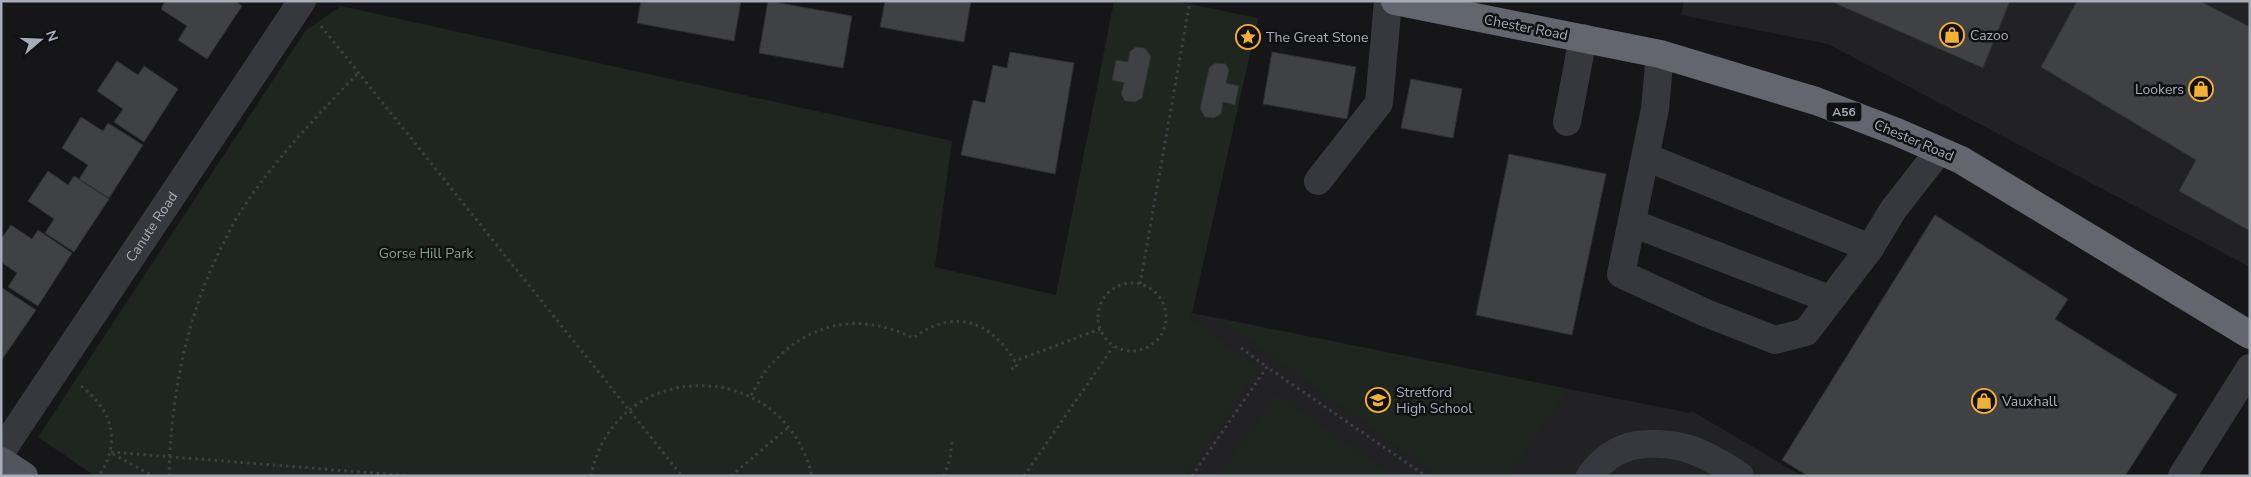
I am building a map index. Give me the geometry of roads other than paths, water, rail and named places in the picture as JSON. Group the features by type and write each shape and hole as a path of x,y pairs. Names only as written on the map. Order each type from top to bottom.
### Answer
{"highway":[{"name":"Chester Road","path":"1395,1 1660,54 1816,101 1897,132 1961,160 2250,335"}],"main road":[{"path":"1,461 24,476"}],"street":[{"path":"1318,181 1379,103 1388,1"},
{"name":"Canute Road","path":"1,452 300,5"},
{"path":"1566,122 1583,38"},
{"path":"1660,54 1655,110 1621,274 1706,313 1775,340 1806,332 1829,299 1870,248 1893,210 1938,150"},
{"path":"1646,157 1870,248"},
{"path":"1632,222 1829,299"},
{"path":"2182,476 2250,368"},
{"path":"1590,476 1599,464 1623,449 1648,444 1671,445 1691,450 1740,476"}],"place":[{"name":"Cazoo","path":"1952,35"},
{"name":"The Great Stone","path":"1248,37"},
{"name":"Lookers","path":"2201,89"},
{"name":"Stretford High School","path":"1378,400"},
{"name":"Vauxhall","path":"1984,401"}],"park label":[{"name":"Gorse Hill Park","path":"426,253"}]}
